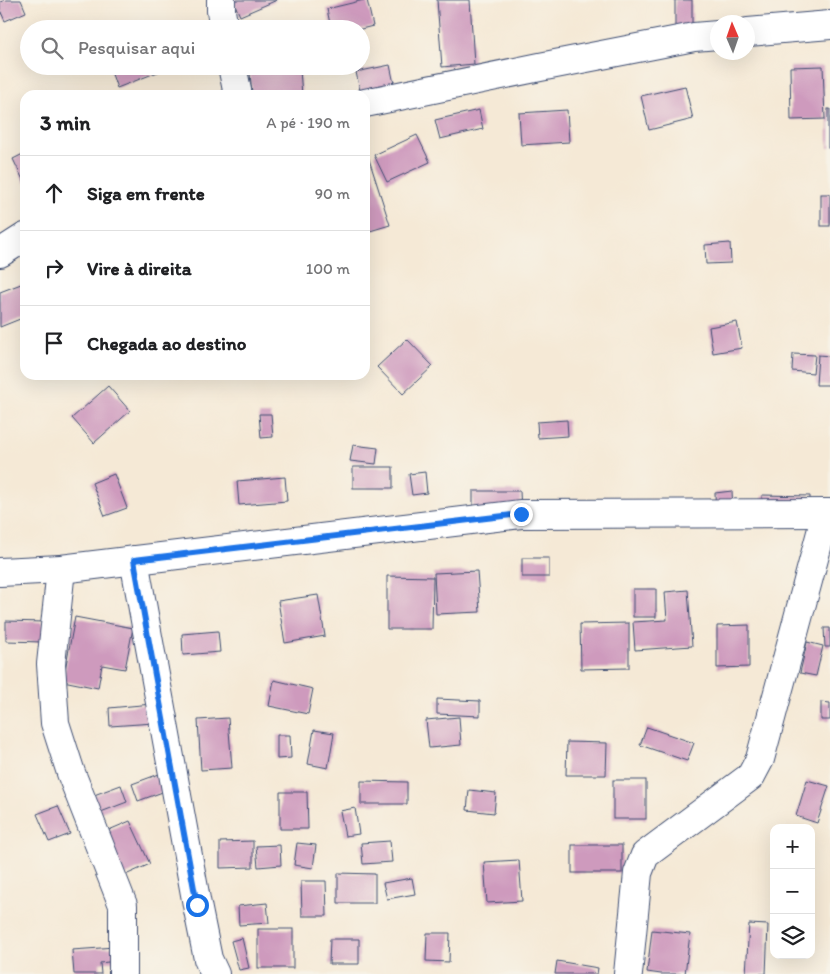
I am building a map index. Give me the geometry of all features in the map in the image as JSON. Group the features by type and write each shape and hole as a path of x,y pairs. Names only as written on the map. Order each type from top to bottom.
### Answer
{"street":[{"path":"221,0 222,20"},
{"path":"755,31 830,25"},
{"path":"370,102 540,67 694,37 710,36"},
{"path":"234,75 237,90"},
{"path":"0,253 20,240"},
{"path":"0,572 61,569 521,514 828,514 760,759 750,776 645,856 638,873 628,974"},
{"path":"134,560 197,905 208,959 215,974"},
{"path":"61,569 51,664 55,723 70,773 123,905 124,974"}],"building":[{"path":"21,0 26,12 5,21 0,10 0,2"},
{"path":"233,0 277,0 240,16"},
{"path":"367,0 373,26 370,27 370,20 329,20 327,9"},
{"path":"437,0 470,0 474,64 442,67"},
{"path":"675,0 692,0 692,45 675,45"},
{"path":"390,65 396,93 370,94 370,90 360,90 357,75 370,75 370,69"},
{"path":"823,66 825,119 791,120 790,67"},
{"path":"112,75 150,75 117,88"},
{"path":"250,75 300,75 302,90 252,90"},
{"path":"685,86 693,119 649,130 641,96"},
{"path":"828,109 830,109 830,148 828,148"},
{"path":"479,110 483,129 440,139 435,120"},
{"path":"567,110 569,142 521,145 519,113"},
{"path":"417,135 430,162 387,182 374,155"},
{"path":"20,156 20,174 13,159"},
{"path":"370,163 390,225 370,231"},
{"path":"821,194 830,194 830,226 821,226"},
{"path":"730,243 731,263 706,264 705,245"},
{"path":"20,284 20,319 0,327 0,292"},
{"path":"737,322 742,348 713,353 709,327"},
{"path":"407,339 433,366 403,394 377,367"},
{"path":"793,354 815,355 813,373 792,371"},
{"path":"818,355 830,356 830,385 816,385"},
{"path":"108,386 130,411 94,443 72,418"},
{"path":"259,414 271,414 273,437 261,438"},
{"path":"567,420 568,436 538,438 537,422"},
{"path":"353,445 378,448 376,464 350,461"},
{"path":"353,467 393,467 393,488 353,488"},
{"path":"425,472 427,493 412,495 409,474"},
{"path":"114,474 127,508 105,516 92,483"},
{"path":"285,477 287,501 239,505 237,481"},
{"path":"473,491 520,491 521,512 473,513"},
{"path":"732,491 733,513 716,514 715,493"},
{"path":"762,495 810,496 810,515 762,515"},
{"path":"522,558 549,558 549,577 522,577"},
{"path":"477,571 480,612 436,614 434,573"},
{"path":"387,576 433,577 432,629 387,629"},
{"path":"633,589 656,589 656,617 633,617"},
{"path":"688,590 692,646 635,650 633,622 667,620 665,592"},
{"path":"318,595 325,636 285,643 278,601"},
{"path":"75,617 133,628 125,669 102,665 98,688 63,681"},
{"path":"6,621 43,622 43,642 6,641"},
{"path":"629,623 629,668 581,669 580,624"},
{"path":"749,625 749,667 717,668 717,626"},
{"path":"824,628 830,628 830,647 825,647"},
{"path":"218,631 220,652 183,655 182,634"},
{"path":"807,642 823,646 816,676 800,673"},
{"path":"274,680 313,689 308,714 269,706"},
{"path":"437,699 480,701 480,716 437,714"},
{"path":"821,702 830,703 830,720 821,720"},
{"path":"152,704 154,723 110,726 109,708"},
{"path":"459,717 461,745 429,748 426,720"},
{"path":"228,718 232,768 201,770 198,720"},
{"path":"647,727 694,743 687,761 640,745"},
{"path":"314,730 334,733 328,768 308,764"},
{"path":"277,735 290,735 291,758 277,759"},
{"path":"567,742 607,743 606,775 566,775"},
{"path":"162,773 168,790 138,801 132,784"},
{"path":"613,780 646,780 646,819 613,819"},
{"path":"807,780 829,786 817,823 796,816"},
{"path":"361,781 407,782 407,804 361,804"},
{"path":"121,785 127,802 93,815 86,798"},
{"path":"469,790 496,793 494,813 467,810"},
{"path":"280,792 307,792 308,829 280,829"},
{"path":"58,806 70,834 49,842 37,814"},
{"path":"355,808 359,834 345,836 340,811"},
{"path":"130,821 150,864 121,877 102,833"},
{"path":"253,841 253,867 220,868 220,842"},
{"path":"390,841 392,862 363,864 361,843"},
{"path":"297,843 316,845 313,868 294,865"},
{"path":"280,845 281,865 258,867 256,846"},
{"path":"572,845 622,845 622,873 572,873"},
{"path":"519,860 522,901 487,903 484,862"},
{"path":"338,873 375,874 375,903 338,903"},
{"path":"412,878 415,894 387,899 383,883"},
{"path":"301,881 326,881 327,916 302,916"},
{"path":"267,903 269,923 239,925 238,906"},
{"path":"749,924 768,925 766,974 746,974"},
{"path":"258,929 293,929 293,968 258,968"},
{"path":"652,930 690,934 685,974 647,972"},
{"path":"427,933 450,933 449,962 426,961"},
{"path":"242,938 249,968 239,970 231,941"},
{"path":"330,939 359,939 359,964 329,964"},
{"path":"115,947 116,961 100,963 101,974 74,974 72,950"},
{"path":"557,961 598,968 597,974 555,974"}],"route":[{"path":"197,905 134,560 521,514"}]}
